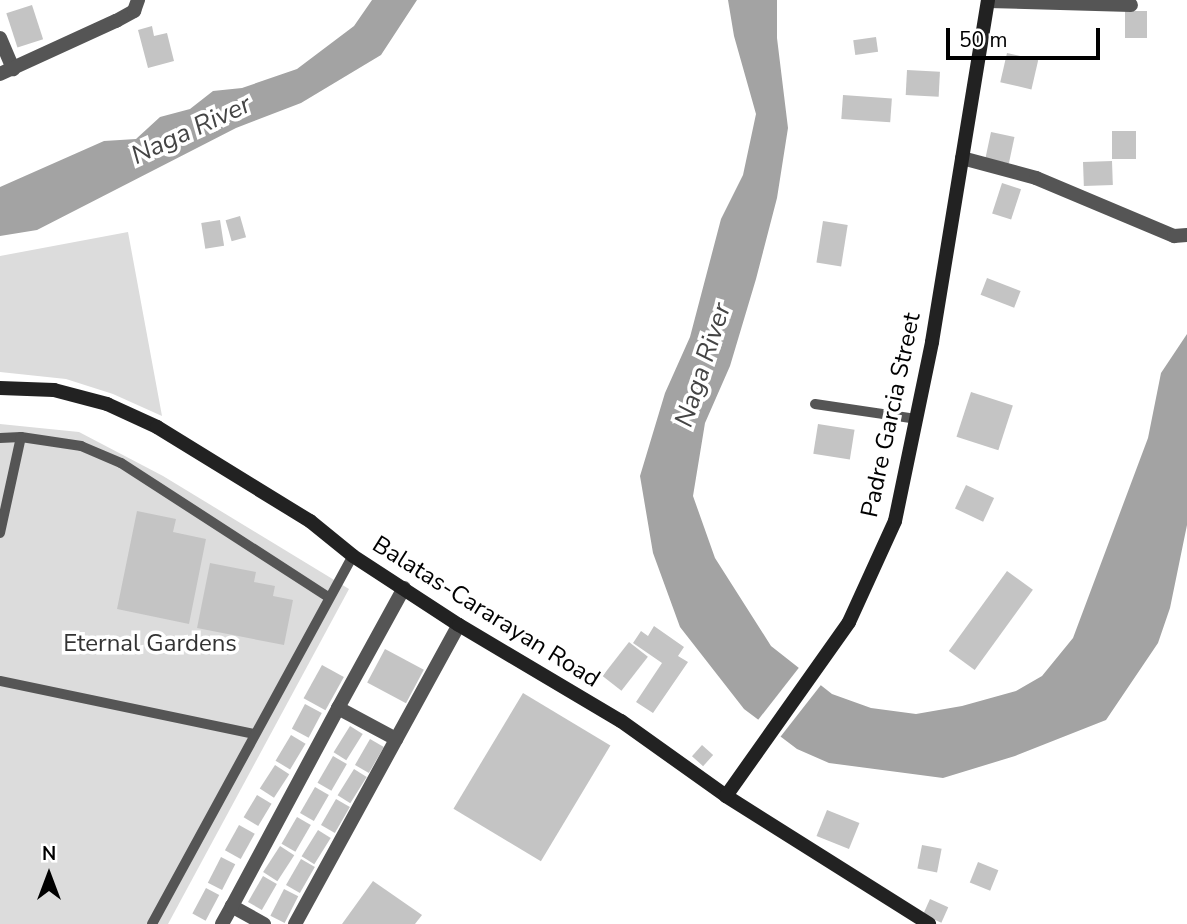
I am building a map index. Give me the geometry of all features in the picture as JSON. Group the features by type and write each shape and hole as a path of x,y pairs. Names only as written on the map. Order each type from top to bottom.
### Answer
{"main road":[{"name":"Padre Garcia Street","path":"726,796 849,622 895,521 916,419 988,0"},
{"name":"Balatas-Cararayan Road","path":"0,387 54,390 107,404 157,427 310,521 353,556 458,625 621,721 726,796 929,924"}],"street":[{"path":"988,0 1130,5"},
{"path":"0,38 7,72 136,6"},
{"path":"962,158 1036,178 1174,236 1187,235"},
{"path":"222,924 404,588"},
{"path":"295,924 458,625"},
{"path":"338,708 396,739"},
{"path":"232,905 264,924"}],"lane":[{"path":"815,404 916,419"},
{"path":"0,438 21,437 80,446 121,463 328,597"},
{"path":"0,533 21,437"},
{"path":"152,924 328,597 353,556"},
{"path":"0,681 254,734"}],"green space":[{"path":"128,232 162,416 113,394 66,379 0,372 0,256"},
{"name":"Eternal Gardens","path":"0,424 79,432 163,476 349,589 168,924 0,924"}],"water":[{"name":"Naga River","path":"372,0 417,0 381,55 301,103 236,128 37,230 0,236 0,187 104,141 136,139 160,117 190,109 213,91 242,88 297,69 354,26"},
{"name":"Naga River","path":"728,0 777,0 777,38 788,128 777,198 756,279 730,366 705,423 693,496 715,558 771,646 832,694 871,708 916,714 962,706 1016,691 1042,676 1073,638 1148,438 1161,373 1187,334 1187,525 1170,608 1158,643 1106,720 1015,756 943,778 829,763 797,749 744,709 680,627 653,553 640,476 665,393 690,337 721,219 743,175 756,114 734,36"}],"pier":[{"path":"801,665 823,682 778,740 756,723"}],"building":[{"path":"32,5 43,39 17,48 6,13"},
{"path":"1125,11 1147,11 1147,38 1125,38"},
{"path":"152,26 154,36 167,33 174,61 148,68 138,30"},
{"path":"876,37 878,52 855,55 853,40"},
{"path":"1007,53 1038,60 1031,89 1000,82"},
{"path":"907,70 940,72 939,97 906,95"},
{"path":"843,95 892,98 890,122 841,119"},
{"path":"1112,131 1136,131 1136,159 1112,159"},
{"path":"991,132 1014,137 1009,163 985,158"},
{"path":"1112,161 1113,185 1084,186 1083,162"},
{"path":"1002,183 1021,189 1011,220 992,213"},
{"path":"240,216 246,237 232,241 226,220"},
{"path":"220,220 224,246 205,249 201,223"},
{"path":"823,221 848,225 841,266 816,262"},
{"path":"987,278 1021,291 1014,308 981,295"},
{"path":"971,392 1013,406 998,450 956,437"},
{"path":"818,424 855,430 850,459 813,454"},
{"path":"966,485 994,498 983,522 955,509"},
{"path":"137,511 176,519 173,532 206,539 189,624 117,609"},
{"path":"210,563 256,572 254,582 275,586 273,596 293,600 284,645 197,628"},
{"path":"1007,571 1033,590 975,670 949,651"},
{"path":"654,626 684,647 678,656 688,662 653,713 636,702 662,663 633,643 641,631 648,636"},
{"path":"629,642 648,657 621,691 603,676"},
{"path":"385,649 424,670 406,703 367,683"},
{"path":"322,665 344,677 325,710 304,698"},
{"path":"523,693 610,746 541,861 453,809"},
{"path":"305,704 322,713 309,738 292,729"},
{"path":"350,726 363,734 346,760 334,752"},
{"path":"291,735 306,744 290,769 276,761"},
{"path":"370,739 384,747 369,773 355,765"},
{"path":"702,745 713,755 703,766 692,756"},
{"path":"333,756 347,764 331,791 318,783"},
{"path":"275,765 289,774 274,798 260,788"},
{"path":"354,769 367,777 350,803 338,795"},
{"path":"315,787 329,795 314,821 300,813"},
{"path":"257,795 272,804 258,826 244,817"},
{"path":"336,799 350,807 335,833 321,825"},
{"path":"827,810 859,823 849,849 817,836"},
{"path":"297,817 311,825 295,852 282,844"},
{"path":"239,825 255,834 241,859 225,850"},
{"path":"318,830 331,838 314,864 302,856"},
{"path":"922,845 942,849 937,872 917,869"},
{"path":"280,846 294,855 277,881 263,872"},
{"path":"221,857 235,864 222,890 208,883"},
{"path":"301,859 315,867 300,893 286,885"},
{"path":"978,862 998,870 990,891 970,882"},
{"path":"263,876 277,884 262,910 248,902"},
{"path":"373,881 422,915 415,924 342,924"},
{"path":"206,888 219,895 206,921 192,914"},
{"path":"284,889 298,896 285,923 270,916"},
{"path":"930,899 948,907 941,923 923,915"}]}
